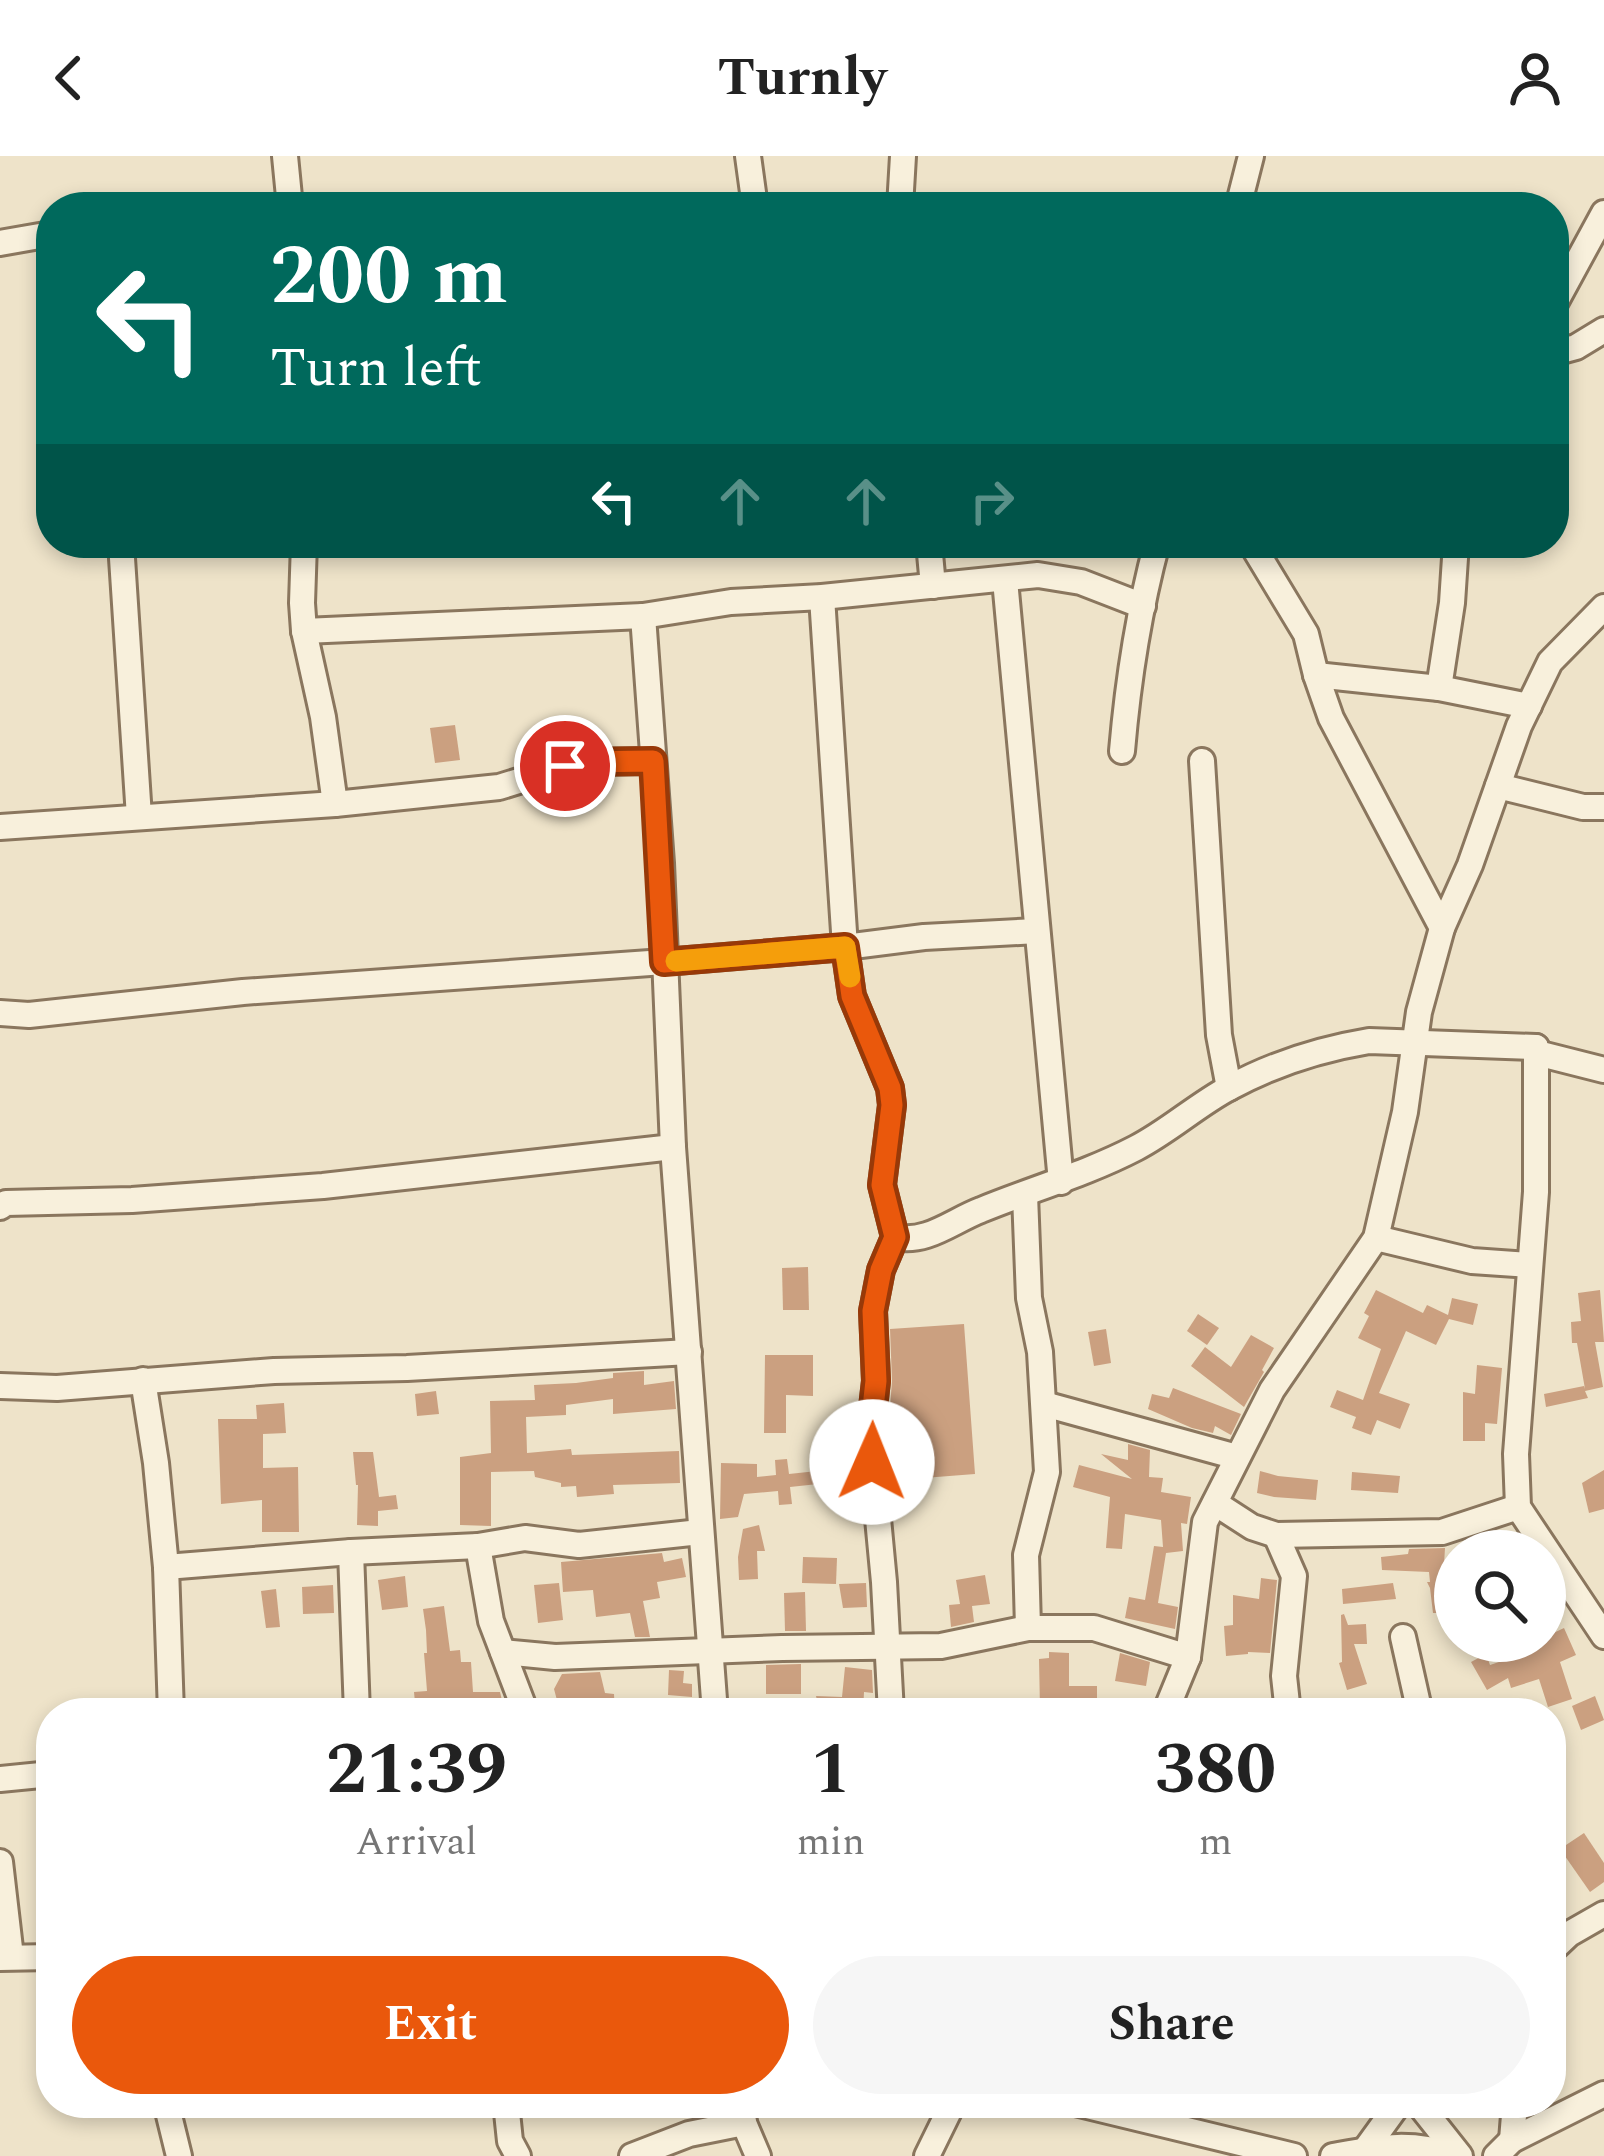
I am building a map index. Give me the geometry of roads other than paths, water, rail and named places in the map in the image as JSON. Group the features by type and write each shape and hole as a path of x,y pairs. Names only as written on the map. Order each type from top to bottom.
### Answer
{"street":[{"path":"285,156 289,192"},
{"path":"748,156 753,192"},
{"path":"901,192 903,156"},
{"path":"1242,192 1251,156"},
{"path":"1569,277 1604,213"},
{"path":"0,244 36,237"},
{"path":"1569,349 1601,339"},
{"path":"122,558 139,817"},
{"path":"304,558 304,631 335,804"},
{"path":"930,558 933,586"},
{"path":"1122,751 1154,558"},
{"path":"1260,558 1306,634 1316,675 1346,750 1442,928"},
{"path":"1439,688 1455,558"},
{"path":"304,631 643,616 731,602 1038,575 1082,582 1143,606"},
{"path":"1005,580 1061,1181"},
{"path":"822,597 845,947 852,996 890,1088 892,1105 882,1185 895,1237 881,1270 873,1311 876,1381 870,1434 890,1698"},
{"path":"1171,1698 1188,1657 1205,1522 1271,1390 1376,1238 1405,1112 1419,1012 1442,928 1550,662 1604,607"},
{"path":"643,616 673,1147 714,1698"},
{"path":"1316,675 1439,688 1529,706"},
{"path":"1202,760 1219,1034 1229,1088"},
{"path":"0,827 335,804 499,787 580,762 653,761"},
{"path":"1498,786 1582,807 1604,807"},
{"path":"0,1013 28,1015 243,992 1037,931"},
{"path":"895,1237 921,1237 949,1227 1138,1147 1229,1088 1303,1055 1369,1041 1536,1048"},
{"path":"1536,1048 1537,1053 1604,1070"},
{"path":"1536,1048 1536,1192 1516,1454 1519,1507 1604,1636"},
{"path":"2,1203 132,1200 322,1186 673,1147"},
{"path":"1025,1195 1029,1298 1040,1352 1047,1482 1026,1555 1028,1628"},
{"path":"1376,1238 1472,1261 1530,1265"},
{"path":"3,1382 58,1388 274,1370 407,1368 688,1352"},
{"path":"143,1380 166,1567 170,1698"},
{"path":"1044,1404 1237,1457"},
{"path":"1215,1503 1276,1535 1442,1532 1519,1507"},
{"path":"166,1567 478,1546 525,1538 579,1545 700,1532"},
{"path":"1276,1535 1294,1576 1284,1676 1286,1698"},
{"path":"478,1546 491,1621 520,1698"},
{"path":"351,1552 356,1698"},
{"path":"502,1652 555,1658 941,1646 1028,1628 1094,1628 1188,1657"},
{"path":"1403,1636 1417,1698"},
{"path":"0,1779 36,1775"},
{"path":"0,1862 6,1958 36,1957"},
{"path":"1566,1937 1604,1915"},
{"path":"1566,2115 1604,2094"},
{"path":"170,2118 179,2156"},
{"path":"508,2118 518,2156"},
{"path":"632,2156 730,2118"},
{"path":"745,2118 758,2156"},
{"path":"927,2156 945,2118"},
{"path":"1137,2118 1294,2156"},
{"path":"1365,2150 1388,2118"},
{"path":"1430,2118 1459,2156"},
{"path":"1504,2148 1511,2118"},
{"path":"1504,2148 1560,2118"},
{"path":"1333,2156 1403,2145 1459,2156"}]}
